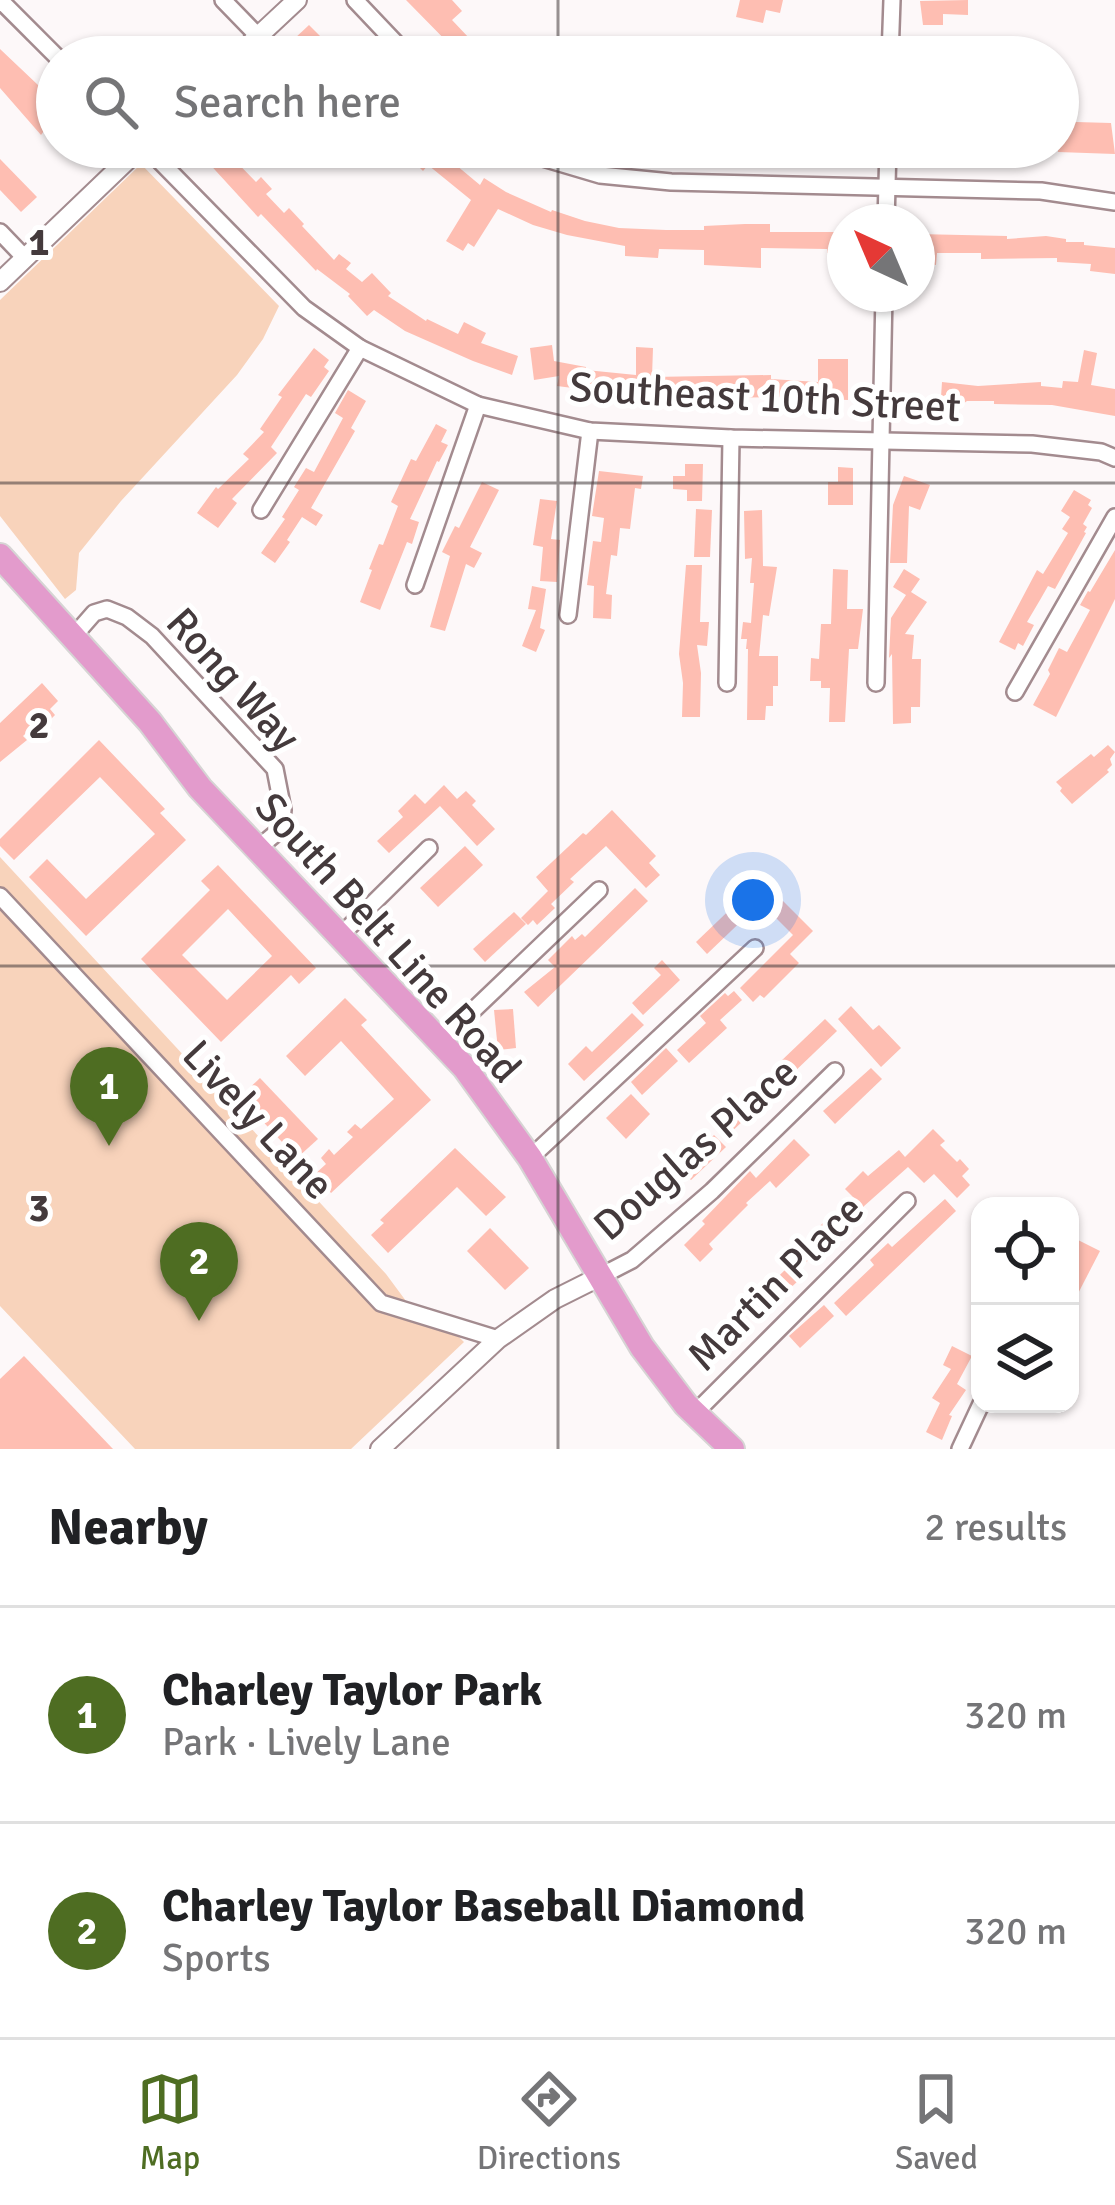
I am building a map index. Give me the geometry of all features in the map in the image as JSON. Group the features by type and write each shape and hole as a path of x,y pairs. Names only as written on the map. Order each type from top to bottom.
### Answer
{"main road":[{"name":"South Belt Line Road","path":"0,556 149,722 200,788 465,1068 530,1158 642,1347 694,1413 732,1449"}],"street":[{"path":"0,0 36,36"},
{"path":"223,0 259,36 296,0"},
{"path":"355,0 389,36"},
{"path":"891,36 892,0"},
{"path":"0,282 121,168"},
{"name":"Southeast 10th Street","path":"165,168 304,308 360,348 478,405 590,431 1032,444 1115,458"},
{"path":"578,168 600,175 671,182 1041,191 1115,202"},
{"path":"887,168 887,204"},
{"path":"0,232 25,258"},
{"path":"876,683 884,312"},
{"path":"261,510 360,348"},
{"path":"416,585 478,405"},
{"path":"568,615 590,431"},
{"path":"727,683 731,438"},
{"path":"1015,692 1115,517"},
{"name":"Rong Way","path":"73,637 94,613 107,610 127,617 152,636 275,769 283,810 280,829 257,849"},
{"path":"339,937 429,848"},
{"path":"440,1042 599,890"},
{"name":"Lively Lane","path":"0,896 381,1303 498,1339"},
{"path":"530,1158 755,948"},
{"name":"Douglas Place","path":"601,1276 632,1260 712,1191 835,1071"},
{"name":"Martin Place","path":"694,1413 907,1201"},
{"path":"380,1449 498,1339 555,1299 601,1276"},
{"path":"959,1449 977,1413"}],"shaded area":[{"path":"137,168 145,168 279,306 237,375 79,553 76,590 65,599 0,516 0,300"},
{"path":"0,857 386,1274 423,1324 451,1329 464,1342 351,1449 135,1449 0,1306"}],"building":[{"path":"406,0 452,0 462,11 452,20 467,36 441,36"},
{"path":"740,0 783,0 780,13 766,10 763,23 736,17"},
{"path":"968,0 968,15 943,14 943,25 923,25 920,1"},
{"path":"309,25 320,36 297,36"},
{"path":"0,49 36,83 36,129 0,88"},
{"path":"1079,122 1111,123 1115,154 1079,153"},
{"path":"0,159 37,197 21,212 0,190"},
{"path":"213,168 242,168 256,182 261,177 272,189 266,194 284,213 289,208 334,260 339,254 351,263 346,269 362,282 372,273 391,293 388,296 426,321 458,334 464,322 486,333 481,343 518,356 512,375 405,331 374,310 367,316 350,294 316,271 261,214 258,217"},
{"path":"432,168 460,168 480,185 484,178 551,212 619,228 704,230 704,226 770,224 770,232 827,232 827,249 761,248 761,268 704,265 704,250 659,249 658,258 625,256 625,246 567,235 498,209 474,247 468,243 463,251 446,241 471,200"},
{"path":"935,234 1046,236 1115,248 1115,274 1090,271 1091,264 1057,262 1057,258 981,259 981,253 937,253 936,265"},
{"path":"552,345 554,361 636,375 636,347 653,348 652,377 771,375 771,379 818,382 818,359 848,359 848,400 671,399 671,395 557,386 559,376 534,380 530,348"},
{"path":"314,348 329,360 324,367 329,371 311,397 306,394 271,447 277,453 232,499 237,503 218,528 197,513 216,487 249,459 243,454 264,432 260,429 282,397 278,395"},
{"path":"1084,350 1097,353 1091,385 1115,389 1115,416 994,401 948,405 948,398 941,397 942,382 978,386 1041,382 1041,386 1062,388 1063,381 1078,382"},
{"path":"348,390 366,401 351,428 355,431 311,508 323,515 316,526 302,517 275,563 261,553 285,519 299,490 294,487 306,468 314,472 343,418 335,413"},
{"path":"436,424 447,430 441,442 448,445 410,519 419,522 412,544 407,542 380,610 360,602 369,569 398,506 391,502 411,459 416,461"},
{"path":"685,464 703,464 702,501 687,501 687,490 673,489 673,476 685,476"},
{"path":"838,467 853,468 853,505 828,505 828,482 838,482"},
{"path":"599,471 643,476 641,489 635,488 630,529 620,528 617,556 611,555 606,594 612,595 611,619 593,618 594,586 587,585 593,541 601,542 604,518 592,516"},
{"path":"904,476 930,485 920,510 909,506 907,563 890,563 893,505"},
{"path":"482,482 499,490 470,547 482,553 474,568 466,564 445,631 430,627 450,556 442,552"},
{"path":"1074,490 1091,500 1083,524 1086,533 1055,589 1048,586 1027,622 1034,625 1023,646 1018,643 1015,650 999,642 1037,570 1043,574 1068,533 1062,529 1070,517 1061,511"},
{"path":"540,499 557,501 551,539 560,540 557,582 540,581 543,547 533,545"},
{"path":"696,509 712,510 710,557 694,557"},
{"path":"762,510 763,566 777,567 769,616 763,615 759,656 778,656 778,686 773,686 773,706 766,706 765,720 747,720 748,649 747,639 741,639 743,622 751,623 754,583 750,583 752,558 745,559 744,511"},
{"path":"1115,550 1115,599 1056,717 1033,705 1059,648 1067,652 1090,610 1080,605"},
{"path":"686,565 702,565 700,622 709,622 707,646 697,645 700,717 682,717 679,654"},
{"path":"833,569 848,570 847,609 863,609 858,649 849,649 845,722 829,722 830,688 821,688 821,681 810,681 811,658 819,659 821,624 831,624"},
{"path":"904,569 920,579 911,592 927,602 905,634 914,635 912,659 921,659 920,707 911,707 911,723 893,724 891,618 906,595 893,587"},
{"path":"532,586 546,589 540,628 545,630 536,652 522,646 536,610 528,609"},
{"path":"42,683 58,701 50,709 55,715 46,724 41,719 23,736 27,740 0,762 0,723"},
{"path":"99,740 165,809 160,813 186,840 86,936 29,877 47,859 86,899 155,834 100,777 14,860 0,846 0,839"},
{"path":"1108,745 1115,752 1109,772 1072,804 1056,782"},
{"path":"444,785 457,799 466,791 476,801 472,805 495,829 477,846 440,806 389,853 377,841 403,817 398,811 415,794 425,804"},
{"path":"612,810 656,856 649,863 660,875 646,888 606,846 570,879 574,882 551,904 555,908 537,925 533,920 528,925 521,918 548,891 536,877"},
{"path":"465,846 483,865 438,907 420,888"},
{"path":"218,865 316,968 299,984 291,975 221,1042 141,959 210,890 201,881","holes":["228,909 272,956 227,1000 182,955"]},
{"path":"767,885 813,931 790,954 799,963 764,998 760,995 753,1002 740,988 793,935 755,897"},
{"path":"635,888 648,901 538,1007 524,992 555,967 548,960 572,936 575,940 582,934 585,937"},
{"path":"743,897 754,909 707,954 696,942"},
{"path":"514,912 526,924 485,962 473,949"},
{"path":"662,960 680,980 643,1015 632,1003 661,975 654,968"},
{"path":"734,991 742,1000 720,1020 727,1028 689,1063 677,1050 706,1023 700,1016 725,993"},
{"path":"345,998 367,1020 361,1025 431,1100 331,1193 314,1175 326,1164 321,1158 329,1149 334,1155 353,1137 347,1132 355,1124 361,1129 394,1099 341,1041 305,1076 286,1056"},
{"path":"851,1006 873,1030 879,1025 901,1048 881,1067 838,1019"},
{"path":"513,1009 516,1048 498,1050 494,1010"},
{"path":"632,1013 644,1025 584,1081 568,1064 586,1046 592,1052"},
{"path":"825,1019 837,1031 791,1075 779,1063"},
{"path":"666,1048 678,1061 642,1095 631,1082"},
{"path":"871,1068 882,1079 835,1124 823,1111"},
{"path":"260,1078 318,1139 297,1158 240,1097"},
{"path":"750,1091 762,1103 727,1136 716,1125"},
{"path":"631,1094 650,1114 626,1139 606,1118"},
{"path":"933,1129 945,1141 940,1145 969,1169 962,1176 970,1185 957,1198 934,1174 924,1183 908,1167 863,1207 845,1189 863,1171 868,1176 899,1150 905,1157"},
{"path":"714,1135 726,1147 691,1180 688,1177 670,1194 652,1185 669,1168 675,1173"},
{"path":"794,1139 810,1155 776,1188 770,1181 746,1203 709,1244 713,1249 700,1262 684,1245 705,1224 702,1221 750,1171 756,1178"},
{"path":"455,1148 506,1197 486,1216 457,1187 388,1253 371,1235 384,1223 380,1220"},
{"path":"945,1199 956,1211 846,1316 834,1303 874,1265 870,1260 888,1243 892,1247"},
{"path":"823,1223 835,1235 800,1268 789,1256"},
{"path":"490,1228 529,1268 505,1290 467,1251"},
{"path":"1079,1240 1100,1251 1079,1292"},
{"path":"788,1267 800,1279 765,1312 754,1300"},
{"path":"824,1305 834,1316 800,1348 789,1336"},
{"path":"952,1346 971,1356 957,1384 966,1390 949,1415 942,1440 926,1432 940,1403 932,1398 951,1369 943,1365"},
{"path":"24,1356 113,1449 0,1449 0,1379"}],"place":[{"name":"Charley Taylor Park","path":"109,1146"},
{"name":"Charley Taylor Baseball Diamond","path":"199,1321"}]}
